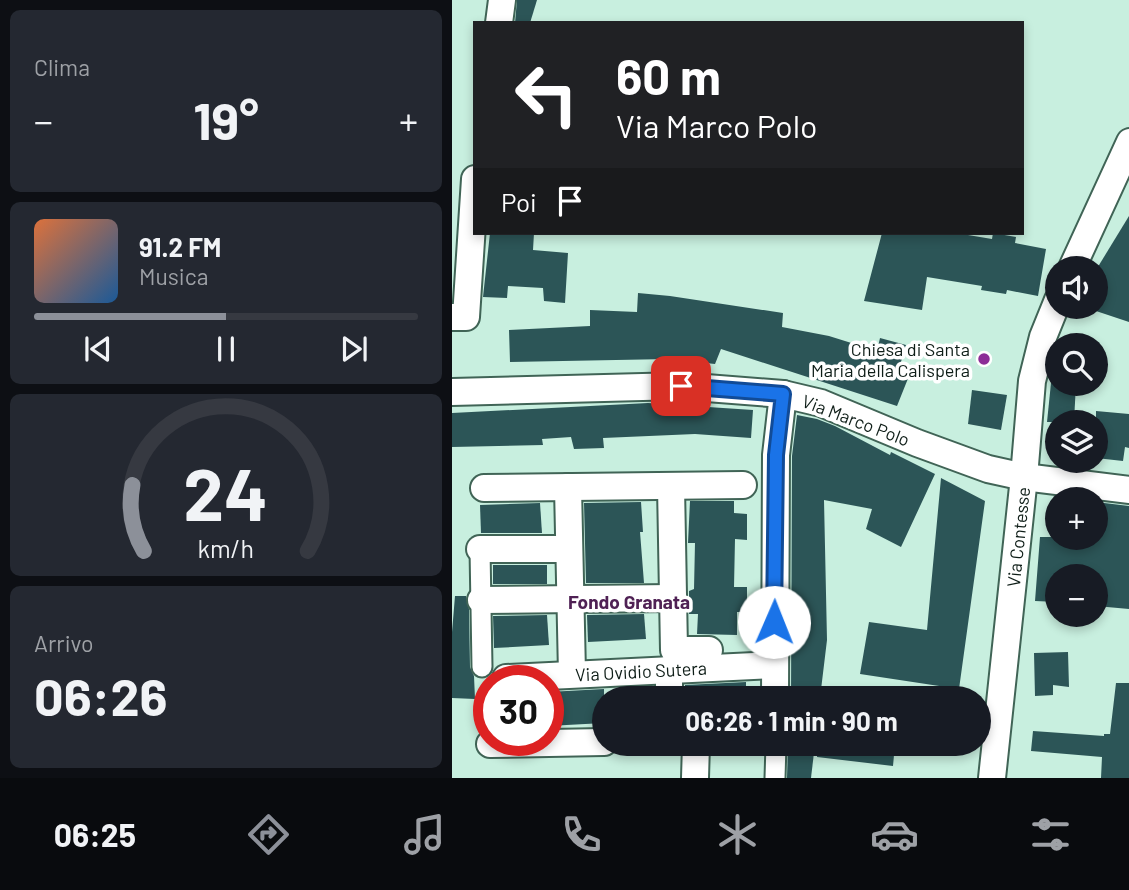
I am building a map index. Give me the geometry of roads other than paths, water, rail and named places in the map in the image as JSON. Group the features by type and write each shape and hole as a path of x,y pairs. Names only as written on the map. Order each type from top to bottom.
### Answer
{"street":[{"path":"499,21 502,0"},
{"path":"1079,256 1122,178 1129,142"},
{"path":"452,317 466,317 473,210"},
{"name":"Via Contesse","path":"992,778 1032,381 1050,319"},
{"name":"Via Marco Polo","path":"452,392 681,386 783,394 821,403 973,464 1024,477 1129,490"},
{"path":"775,686 776,455 783,394"},
{"path":"484,488 743,485"},
{"path":"670,686 673,598 671,486"},
{"path":"568,487 572,674"},
{"path":"482,665 480,550 569,549"},
{"path":"481,600 673,598"},
{"name":"Via Ovidio Sutera","path":"564,674 671,660 775,657"},
{"path":"564,743 592,742"},
{"path":"695,778 696,756"},
{"path":"775,778 776,756"}],"place":[{"name":"Chiesa di Santa Maria della Calispera","path":"984,359"}],"district":[{"name":"Fondo Granata","path":"629,601"}]}
